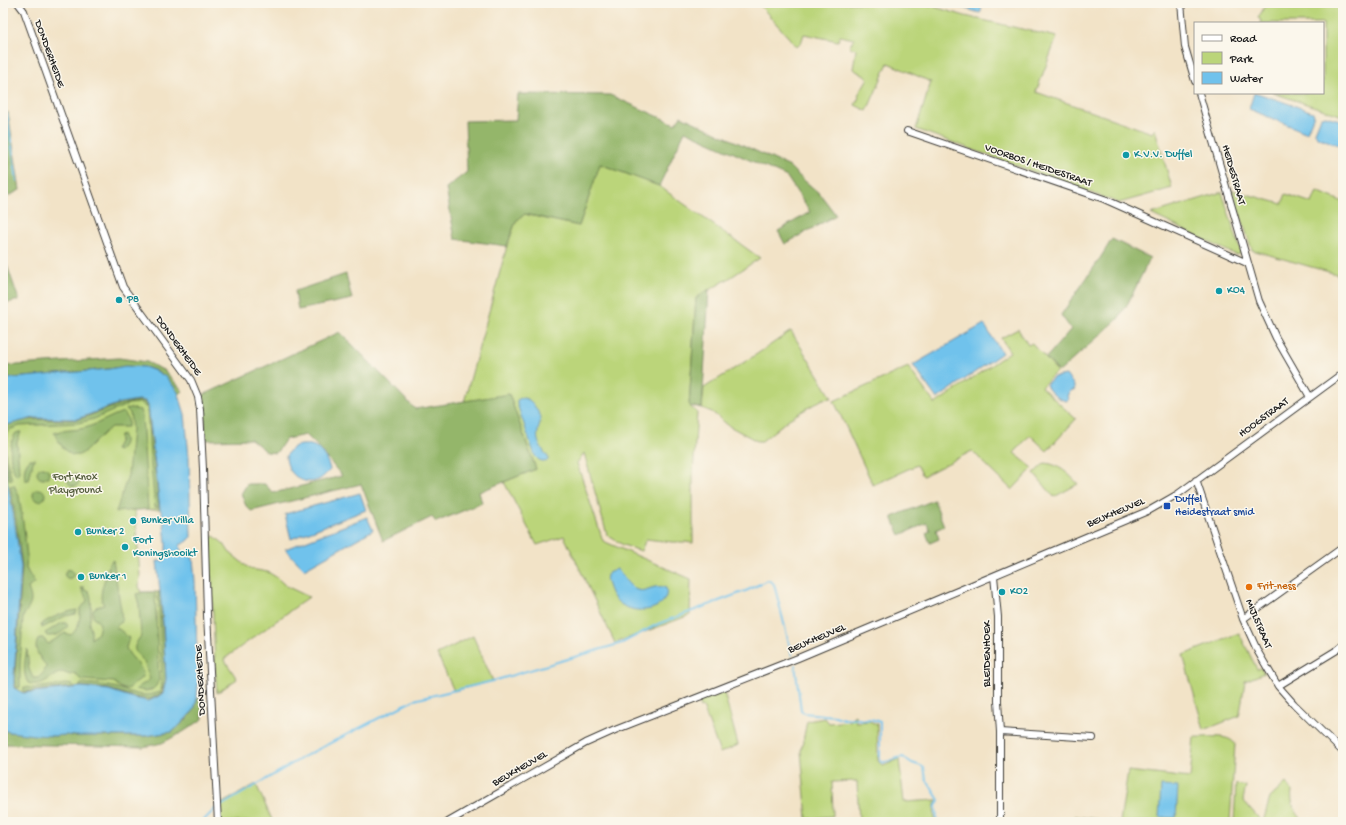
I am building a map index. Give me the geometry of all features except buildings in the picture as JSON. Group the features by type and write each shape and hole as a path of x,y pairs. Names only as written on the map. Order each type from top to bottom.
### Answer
{"street":[{"name":"DONDERHEIDE","path":"18,3 24,12 123,287 191,380 198,397 203,469 207,615 218,822"},
{"path":"1181,3 1185,47 1194,78"},
{"name":"HEIDESTRAAT","path":"1199,94 1259,301 1276,338 1310,397"},
{"name":"VOORBOS / HEIDESTRAAT","path":"907,131 1104,199 1247,263"},
{"name":"HOOGSTRAAT","path":"1196,480 1343,373"},
{"name":"BEUKHEUVEL","path":"448,822 586,743 615,730 798,658 1144,513 1178,494 1196,480"},
{"name":"MIJLSTRAAT","path":"1196,480 1243,618 1258,652 1278,686 1294,704 1343,752"},
{"path":"1243,618 1342,548"},
{"name":"BLEIDENHOEK","path":"994,576 998,617 1000,822"},
{"path":"1278,686 1343,645"},
{"path":"1000,732 1093,738"}],"green space":[{"path":"758,3 921,3 965,16 1057,37 1036,92 1152,133 1155,129 1172,188 1119,203 916,129 931,82 888,63 867,111 855,105 859,97 858,95 868,78 853,69 856,49 849,47 854,39 840,36 838,41 804,34 801,43 797,47"},
{"path":"1267,3 1343,3 1343,116 1276,94 1324,94 1324,22 1260,22 1261,20 1258,18"},
{"path":"518,94 610,95 675,124 681,116 790,167 820,194 836,215 785,244 778,231 810,212 787,177 685,131 659,186 600,164 579,226 525,214 516,221 507,246 455,239 446,188 467,172 465,121 516,120"},
{"path":"8,112 20,190 5,198 3,178 3,114"},
{"path":"600,164 659,186 760,258 696,298 689,406 697,412 693,474 693,543 646,539 641,551 623,545 607,535 584,453 577,463 603,541 691,579 690,615 615,643 564,536 537,545 504,482 536,469 509,395 464,402 507,246 516,221 524,214 579,226"},
{"path":"1232,190 1282,204 1286,194 1312,203 1317,191 1343,202 1343,276 1252,250"},
{"path":"1222,192 1241,252 1240,254 1236,255 1151,214"},
{"path":"1112,239 1150,258 1128,303 1118,319 1059,372 1046,358 1071,329 1061,315"},
{"path":"3,254 19,300 3,304"},
{"path":"346,274 352,299 298,310 295,291"},
{"path":"709,289 702,408 689,406 696,298"},
{"path":"1018,329 1028,345 1032,343 1057,371 1041,387 1076,419 1047,451 1030,435 1014,453 1033,468 1012,490 972,451 923,476 917,465 873,485 834,401 908,367 935,404 1010,352 1001,338"},
{"path":"791,331 832,398 823,399 789,419 762,441 757,441 729,426 712,412 702,408 704,388"},
{"path":"340,332 415,409 509,394 536,469 479,492 482,503 436,522 432,517 383,541 361,484 251,511 246,506 241,494 247,484 265,484 273,493 342,476 306,435 286,439 276,453 267,452 251,439 206,440 204,407 201,396"},
{"path":"119,358 147,362 165,371 183,391 179,395 172,384 158,372 135,366 3,379 3,366"},
{"name":"Fort Knox Playground","path":"138,400 145,401 148,405 160,509 135,510 140,576 139,586 141,592 161,592 166,679 162,694 149,701 133,698 109,690 82,687 23,693 14,688 21,567 3,458 3,425 34,418 77,419 120,403"},
{"path":"140,401 145,403 147,409 141,403 129,404 94,419 78,423 20,426 11,429 6,434 5,443 6,457 12,480 9,479 5,459 4,429 6,425 11,422 28,420 78,419 117,406"},
{"path":"130,408 140,410 142,416 148,509 116,512 128,475 132,429 130,413 126,409"},
{"path":"147,410 149,418 159,507 155,507"},
{"path":"123,412 128,419 128,427 111,427 82,454 76,455 69,453 62,446 54,433 88,427"},
{"path":"21,432 17,442 19,474 16,475 10,454 13,437 16,433"},
{"path":"122,434 124,439 123,445 118,451 115,450 120,440 119,437"},
{"path":"30,459 35,459 29,480 25,480 25,467"},
{"path":"1045,463 1055,465 1068,474 1078,484 1054,497 1034,473"},
{"path":"41,467 45,467 49,473 45,479 41,479 37,475 37,471"},
{"path":"72,474 76,474 80,480 76,486 72,486 68,482 68,478"},
{"path":"14,485 19,496 24,529 27,556 26,568 34,583 28,588 31,602 23,618 20,687 18,688 16,687 15,674 22,567 10,486"},
{"path":"37,489 41,489 45,495 41,501 37,501 33,497 33,493"},
{"path":"934,500 944,526 936,530 939,539 930,543 926,533 930,531 927,523 900,535 892,517"},
{"path":"214,536 224,544 229,552 250,569 268,572 286,586 309,597 224,659 237,679 217,693 210,538"},
{"path":"113,560 122,621 115,628 119,629 129,638 126,648 139,665 143,677 126,689 123,689 114,682 81,680 75,673 70,675 62,672 42,683 28,683 25,675 27,649 29,669 33,678 38,678 44,672 46,666 37,652 37,642 39,638 43,638 48,644 65,633 71,635 74,632 79,623 80,608 87,600 81,587 84,587 84,590 89,591 91,599 89,625 91,629 91,639 98,633 100,624 93,616 93,610 96,607 104,605 101,596 102,590 109,563"},
{"path":"67,570 71,570 73,574 71,578 67,578 65,576 65,572"},
{"path":"155,592 159,680 155,687 147,691 136,689 150,679 145,664 135,649 135,646 141,636 139,605 136,594"},
{"path":"158,592 160,592 166,679 161,691 162,680"},
{"path":"77,610 76,614 65,616 42,628 41,624 50,619 63,613"},
{"path":"62,623 66,623 68,626 59,634 47,636 45,633"},
{"path":"1239,633 1257,669 1261,668 1264,673 1245,681 1239,716 1204,730 1183,655"},
{"path":"473,636 493,681 454,691 437,654"},
{"path":"82,683 115,687 145,695 160,692 162,693 150,699 134,697 109,689 79,686"},
{"path":"66,684 73,685 74,687 23,692 24,687 35,688"},
{"path":"724,692 738,745 720,753 703,707 700,708 700,701"},
{"path":"202,698 203,719 162,743 143,747 3,744 3,730 9,732 54,736 146,736 172,732 187,719 194,710 197,699"},
{"path":"855,715 856,722 869,721 877,724 878,761 883,766 899,759 904,802 937,800 934,807 935,822 859,822 857,781 832,782 833,816 807,819 801,751 807,721 825,718 829,723 850,721"},
{"path":"1194,737 1222,737 1227,738 1235,744 1230,822 1120,822 1128,771 1190,778"},
{"path":"1286,783 1292,790 1294,808 1304,822 1263,822 1270,798"},
{"path":"256,784 273,822 221,822 219,805"},
{"path":"1236,784 1246,786 1243,800 1262,822 1234,822"},
{"path":"1074,816 1117,822 1074,822"}],"water":[{"path":"953,3 982,3 981,12 980,13 953,5"},
{"path":"1254,94 1260,94 1313,112 1314,115 1307,132 1305,132 1249,109"},
{"path":"1326,116 1343,121 1343,147 1317,137 1315,132 1321,117"},
{"path":"984,324 1002,353 937,399 913,365"},
{"path":"125,366 145,367 158,372 167,378 178,392 185,414 189,457 191,537 188,541 180,545 181,553 189,555 193,558 195,581 197,655 199,670 197,699 194,710 172,732 146,736 54,736 9,732 3,730 3,458 21,567 14,688 23,693 82,687 109,690 133,698 149,701 163,694 166,679 163,622 157,561 164,561 166,542 163,516 160,509 148,405 145,401 138,400 120,403 77,419 34,418 3,426 3,379 109,369"},
{"path":"1066,375 1075,389 1069,392 1067,396 1069,399 1066,401 1054,395 1046,384 1054,377"},
{"path":"525,398 531,402 541,418 538,439 541,447 548,457 546,462 539,460 535,456 517,404 517,400"},
{"path":"301,445 314,446 320,450 327,460 330,470 320,479 308,482 302,480 292,473 289,468 286,456 292,448"},
{"path":"360,493 366,510 291,539 285,514"},
{"path":"367,517 373,530 304,569 285,549"},
{"path":"617,569 628,583 636,590 640,591 656,587 666,588 666,597 661,604 644,610 623,606 615,599 609,588 607,580 608,573"},
{"path":"1161,786 1178,787 1176,818 1159,817"}],"waterway":[{"path":"3,115 7,114 17,181"},
{"path":"219,807 307,755 414,700 493,681 622,643 658,624 748,590 768,580 774,584 792,655"},
{"path":"795,665 801,710 804,713 835,716 844,719 871,719 880,722 881,762 887,762 903,757 924,768 926,779 939,800 936,806 937,822"},
{"path":"202,822 215,809"}],"place":[{"name":"K.V.V. Duffel","path":"1126,155"},
{"name":"KO4","path":"1219,291"},
{"name":"P8","path":"119,300"},
{"name":"Duffel Heidestraat smid","path":"1167,506"},
{"name":"Bunker Villa","path":"133,521"},
{"name":"Bunker 2","path":"78,532"},
{"name":"Fort Koningshooikt","path":"125,547"},
{"name":"Bunker 1","path":"81,577"},
{"name":"Frit-ness","path":"1249,587"},
{"name":"KO2","path":"1002,592"}]}
